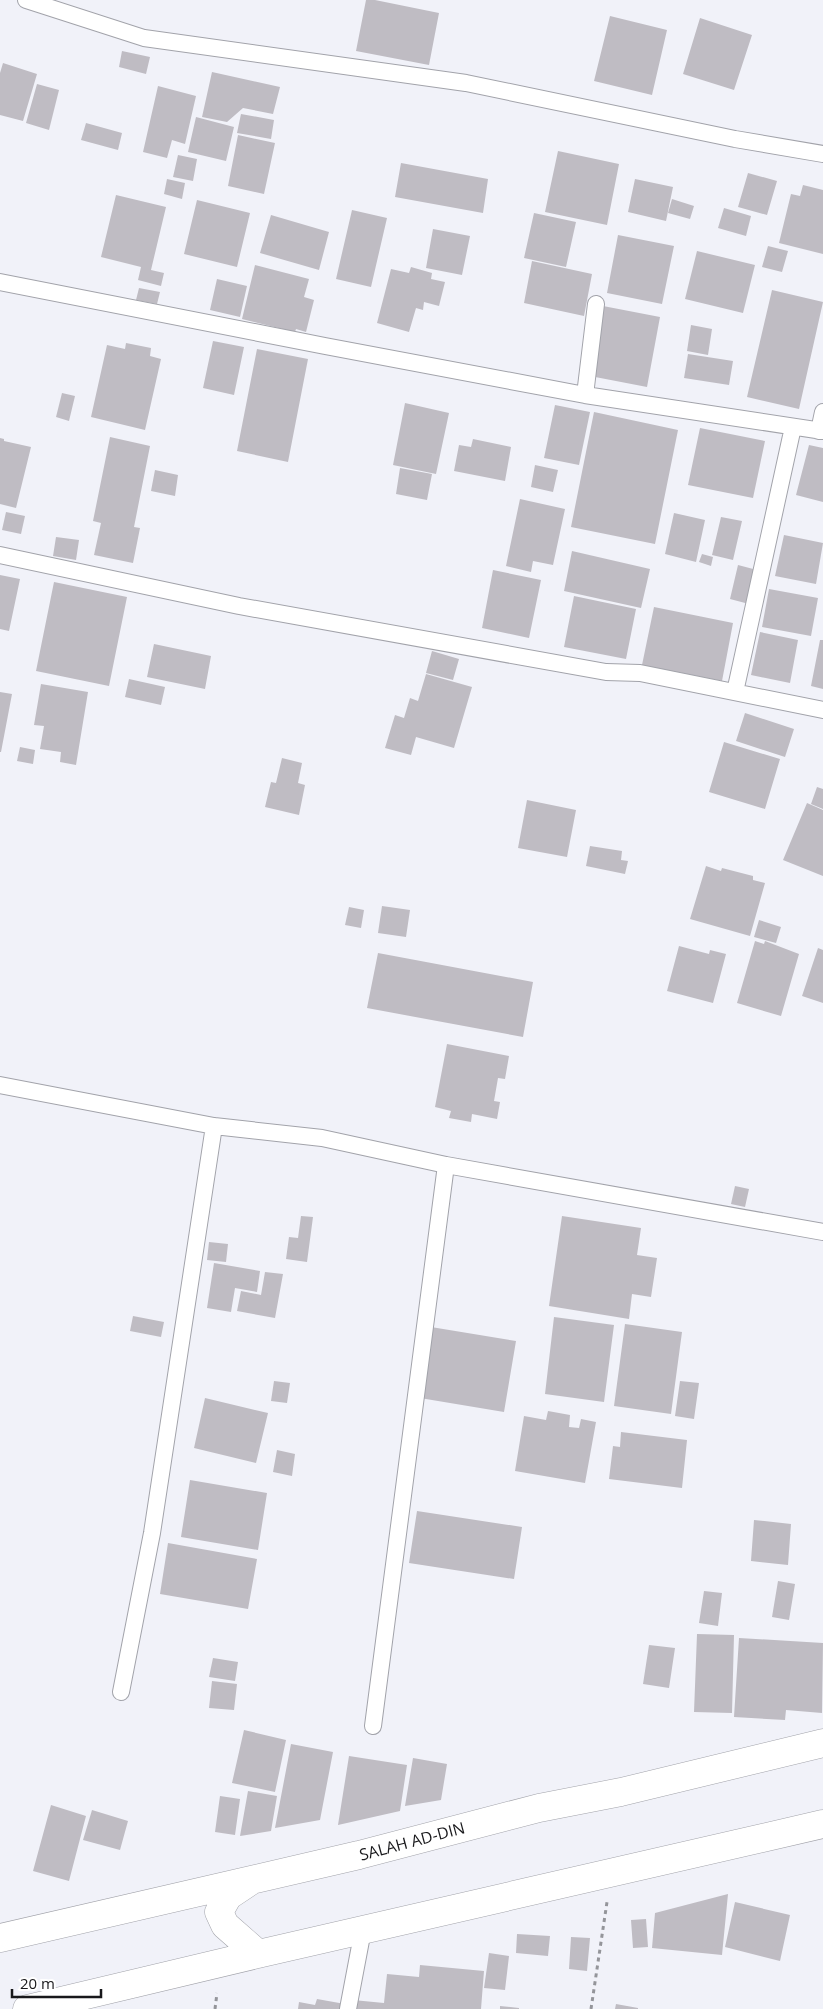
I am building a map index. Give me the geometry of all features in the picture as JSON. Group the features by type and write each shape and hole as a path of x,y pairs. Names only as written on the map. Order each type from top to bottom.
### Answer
{"highway":[{"name":"SALAH AD-DIN","path":"0,1938 359,1855 539,1808 621,1792 823,1743"},
{"path":"27,2009 823,1824"},
{"path":"253,1880 228,1896 219,1912 225,1925 258,1954"}],"lane":[{"path":"26,0 144,38 466,83 735,139 823,154"},
{"path":"0,282 585,395 821,431 823,412"},
{"path":"585,395 596,304"},
{"path":"735,692 793,427"},
{"path":"0,555 239,606 606,672 640,673 823,710"},
{"path":"0,1085 214,1126 322,1138 446,1165 823,1232"},
{"path":"121,1692 152,1533 214,1126"},
{"path":"373,1726 446,1165"},
{"path":"348,2009 363,1930"}],"path":[{"path":"591,2009 611,1874"}],"building":[{"path":"366,0 375,0 439,13 429,65 356,51"},
{"path":"610,16 667,30 652,95 594,81"},
{"path":"700,18 752,35 734,90 683,74"},
{"path":"122,51 150,57 146,74 119,67"},
{"path":"3,63 37,74 23,121 0,115 0,73"},
{"path":"212,72 280,87 273,114 243,108 227,122 202,117"},
{"path":"37,84 59,90 49,130 26,123"},
{"path":"158,86 196,96 185,144 172,140 167,158 143,152"},
{"path":"241,114 274,120 271,139 237,133"},
{"path":"196,117 234,127 226,161 188,152"},
{"path":"86,123 122,133 118,150 81,140"},
{"path":"238,135 275,143 264,194 228,186"},
{"path":"558,151 619,164 607,225 545,212"},
{"path":"178,155 197,159 193,181 173,177"},
{"path":"401,163 488,179 483,213 395,197"},
{"path":"748,173 777,181 767,215 738,207"},
{"path":"167,179 185,183 182,199 164,194"},
{"path":"635,179 673,187 666,221 628,212"},
{"path":"803,185 823,190 823,254 779,243 791,194 800,196"},
{"path":"116,195 166,207 151,270 164,273 161,286 138,280 141,267 101,257"},
{"path":"672,199 694,206 690,219 668,213"},
{"path":"197,200 250,213 237,267 184,254"},
{"path":"724,208 751,216 746,236 718,228"},
{"path":"352,210 387,218 371,287 336,279"},
{"path":"534,213 576,222 566,267 524,258"},
{"path":"271,215 329,232 319,270 260,253"},
{"path":"433,229 470,236 462,275 426,268"},
{"path":"618,235 674,246 662,304 607,293"},
{"path":"768,246 788,251 782,272 762,267"},
{"path":"697,251 755,265 743,313 685,299"},
{"path":"532,261 592,274 584,316 524,303"},
{"path":"255,265 309,279 304,297 314,300 306,332 296,329 295,332 242,319"},
{"path":"411,267 432,273 431,279 445,282 439,306 424,302 423,310 416,308 409,332 377,323 391,269 409,273"},
{"path":"217,279 247,286 240,317 210,310"},
{"path":"139,288 160,292 157,304 136,300"},
{"path":"772,290 823,302 799,409 747,397"},
{"path":"603,306 660,317 647,387 590,376"},
{"path":"691,325 712,329 708,355 687,351"},
{"path":"213,341 244,347 234,395 203,388"},
{"path":"126,343 151,348 150,356 161,359 145,430 91,417 107,345 125,349"},
{"path":"257,349 308,359 288,462 237,451"},
{"path":"688,354 733,361 729,385 684,378"},
{"path":"62,393 75,396 69,421 56,417"},
{"path":"405,403 449,413 436,474 393,465"},
{"path":"555,405 590,412 579,465 544,458"},
{"path":"594,412 678,430 655,544 571,527"},
{"path":"700,428 765,441 753,498 688,485"},
{"path":"110,437 150,446 134,527 140,528 133,563 94,555 101,523 93,521"},
{"path":"0,438 4,439 4,441 31,447 16,508 0,504"},
{"path":"473,439 511,447 505,481 454,471 459,445 471,447"},
{"path":"809,445 823,448 823,502 796,495"},
{"path":"535,465 558,470 553,492 531,487"},
{"path":"400,468 432,474 427,500 396,494"},
{"path":"155,470 178,475 175,496 151,491"},
{"path":"520,499 565,509 553,565 533,561 531,572 506,566"},
{"path":"6,512 25,516 21,534 2,530"},
{"path":"674,513 705,520 696,562 665,554"},
{"path":"721,517 742,521 733,560 712,555"},
{"path":"784,535 823,543 816,584 775,576"},
{"path":"56,537 79,540 76,560 53,556"},
{"path":"572,551 650,569 641,608 564,591"},
{"path":"702,554 713,557 711,566 699,562"},
{"path":"738,565 757,570 749,604 730,599"},
{"path":"493,570 541,580 529,638 482,628"},
{"path":"0,575 20,579 9,631 0,629"},
{"path":"54,582 127,597 109,686 36,671"},
{"path":"769,589 818,598 811,636 762,627"},
{"path":"574,596 636,609 626,659 564,647"},
{"path":"654,607 733,623 722,681 642,665"},
{"path":"760,632 798,640 790,683 751,675"},
{"path":"820,640 823,640 823,689 811,686"},
{"path":"154,644 211,656 205,689 147,677"},
{"path":"432,651 459,659 453,680 426,673"},
{"path":"426,674 472,687 454,748 416,737 411,755 385,748 395,715 404,718 410,698 418,701"},
{"path":"129,679 165,687 161,705 125,697"},
{"path":"41,684 88,692 76,765 60,762 61,752 40,749 44,726 34,725"},
{"path":"0,692 12,694 1,752 0,752"},
{"path":"745,713 794,729 785,757 736,741"},
{"path":"724,742 780,759 765,809 709,792"},
{"path":"20,747 35,750 33,764 17,761"},
{"path":"282,758 302,763 298,783 305,785 299,815 265,807 271,782 276,783"},
{"path":"817,787 823,789 823,809 811,804"},
{"path":"527,800 576,810 567,857 518,848"},
{"path":"807,803 823,810 823,876 783,860"},
{"path":"590,846 622,851 621,860 628,861 625,874 586,866"},
{"path":"706,866 721,871 722,868 753,876 753,880 765,883 750,936 690,919"},
{"path":"382,906 410,910 406,937 378,933"},
{"path":"349,907 364,910 361,928 345,925"},
{"path":"759,920 781,927 776,943 754,937"},
{"path":"755,941 764,944 765,941 799,954 781,1016 737,1003"},
{"path":"679,946 709,954 710,950 726,954 713,1003 667,991"},
{"path":"818,948 823,950 823,1003 802,996"},
{"path":"378,953 533,982 523,1037 367,1008"},
{"path":"447,1044 509,1056 505,1079 498,1078 494,1101 500,1102 497,1119 472,1114 471,1122 449,1118 451,1111 435,1107"},
{"path":"735,1186 749,1189 745,1207 731,1204"},
{"path":"301,1216 313,1217 307,1262 286,1259 289,1237 298,1238"},
{"path":"562,1216 641,1228 637,1255 657,1258 651,1297 632,1294 629,1319 549,1306"},
{"path":"209,1242 228,1244 226,1262 207,1260"},
{"path":"214,1263 260,1271 257,1292 235,1288 231,1312 207,1308"},
{"path":"265,1272 283,1274 275,1318 237,1311 241,1291 261,1295"},
{"path":"133,1316 164,1322 161,1337 130,1331"},
{"path":"554,1317 614,1325 604,1402 545,1394"},
{"path":"625,1324 682,1332 671,1414 614,1406"},
{"path":"431,1327 516,1341 504,1412 420,1398"},
{"path":"274,1381 290,1383 287,1403 271,1401"},
{"path":"680,1381 699,1383 694,1419 675,1416"},
{"path":"205,1398 268,1413 256,1463 194,1448"},
{"path":"548,1411 570,1415 569,1427 579,1428 581,1419 596,1422 585,1483 515,1471 524,1416 546,1420"},
{"path":"621,1432 687,1440 682,1488 609,1479 613,1446 620,1447"},
{"path":"277,1450 295,1454 292,1476 273,1472"},
{"path":"190,1480 267,1493 258,1550 181,1537"},
{"path":"417,1511 522,1527 514,1579 409,1563"},
{"path":"754,1520 791,1524 788,1565 751,1561"},
{"path":"168,1543 257,1559 248,1609 160,1594"},
{"path":"778,1581 795,1584 789,1620 772,1617"},
{"path":"704,1591 722,1593 718,1626 699,1623"},
{"path":"697,1634 734,1635 732,1713 694,1712"},
{"path":"739,1638 823,1643 822,1713 786,1710 785,1720 734,1717"},
{"path":"649,1645 675,1648 669,1688 643,1684"},
{"path":"213,1658 238,1662 235,1681 209,1677"},
{"path":"212,1681 237,1684 234,1710 209,1708"},
{"path":"244,1730 286,1740 275,1792 232,1783"},
{"path":"291,1744 333,1752 320,1820 275,1828"},
{"path":"349,1756 407,1765 400,1811 338,1825"},
{"path":"413,1758 447,1764 441,1800 405,1806"},
{"path":"248,1791 277,1796 271,1831 240,1836"},
{"path":"220,1796 240,1799 235,1835 215,1832"},
{"path":"51,1805 86,1816 69,1881 33,1871"},
{"path":"92,1810 128,1821 120,1850 83,1840"},
{"path":"728,1894 722,1955 652,1948 655,1913"},
{"path":"735,1902 790,1915 780,1961 725,1947"},
{"path":"646,1919 648,1947 633,1948 631,1920"},
{"path":"517,1934 550,1936 548,1956 516,1953"},
{"path":"571,1937 590,1938 587,1971 569,1969"},
{"path":"489,1953 509,1956 505,1990 484,1988"},
{"path":"420,1965 484,1971 481,2009 352,2009 353,2000 384,2003 387,1974 419,1977"},
{"path":"317,1999 345,2004 344,2009 298,2009 299,2002 315,2005"},
{"path":"616,2004 638,2008 638,2009 615,2009"},
{"path":"500,2006 519,2008 519,2009 500,2009"}]}
